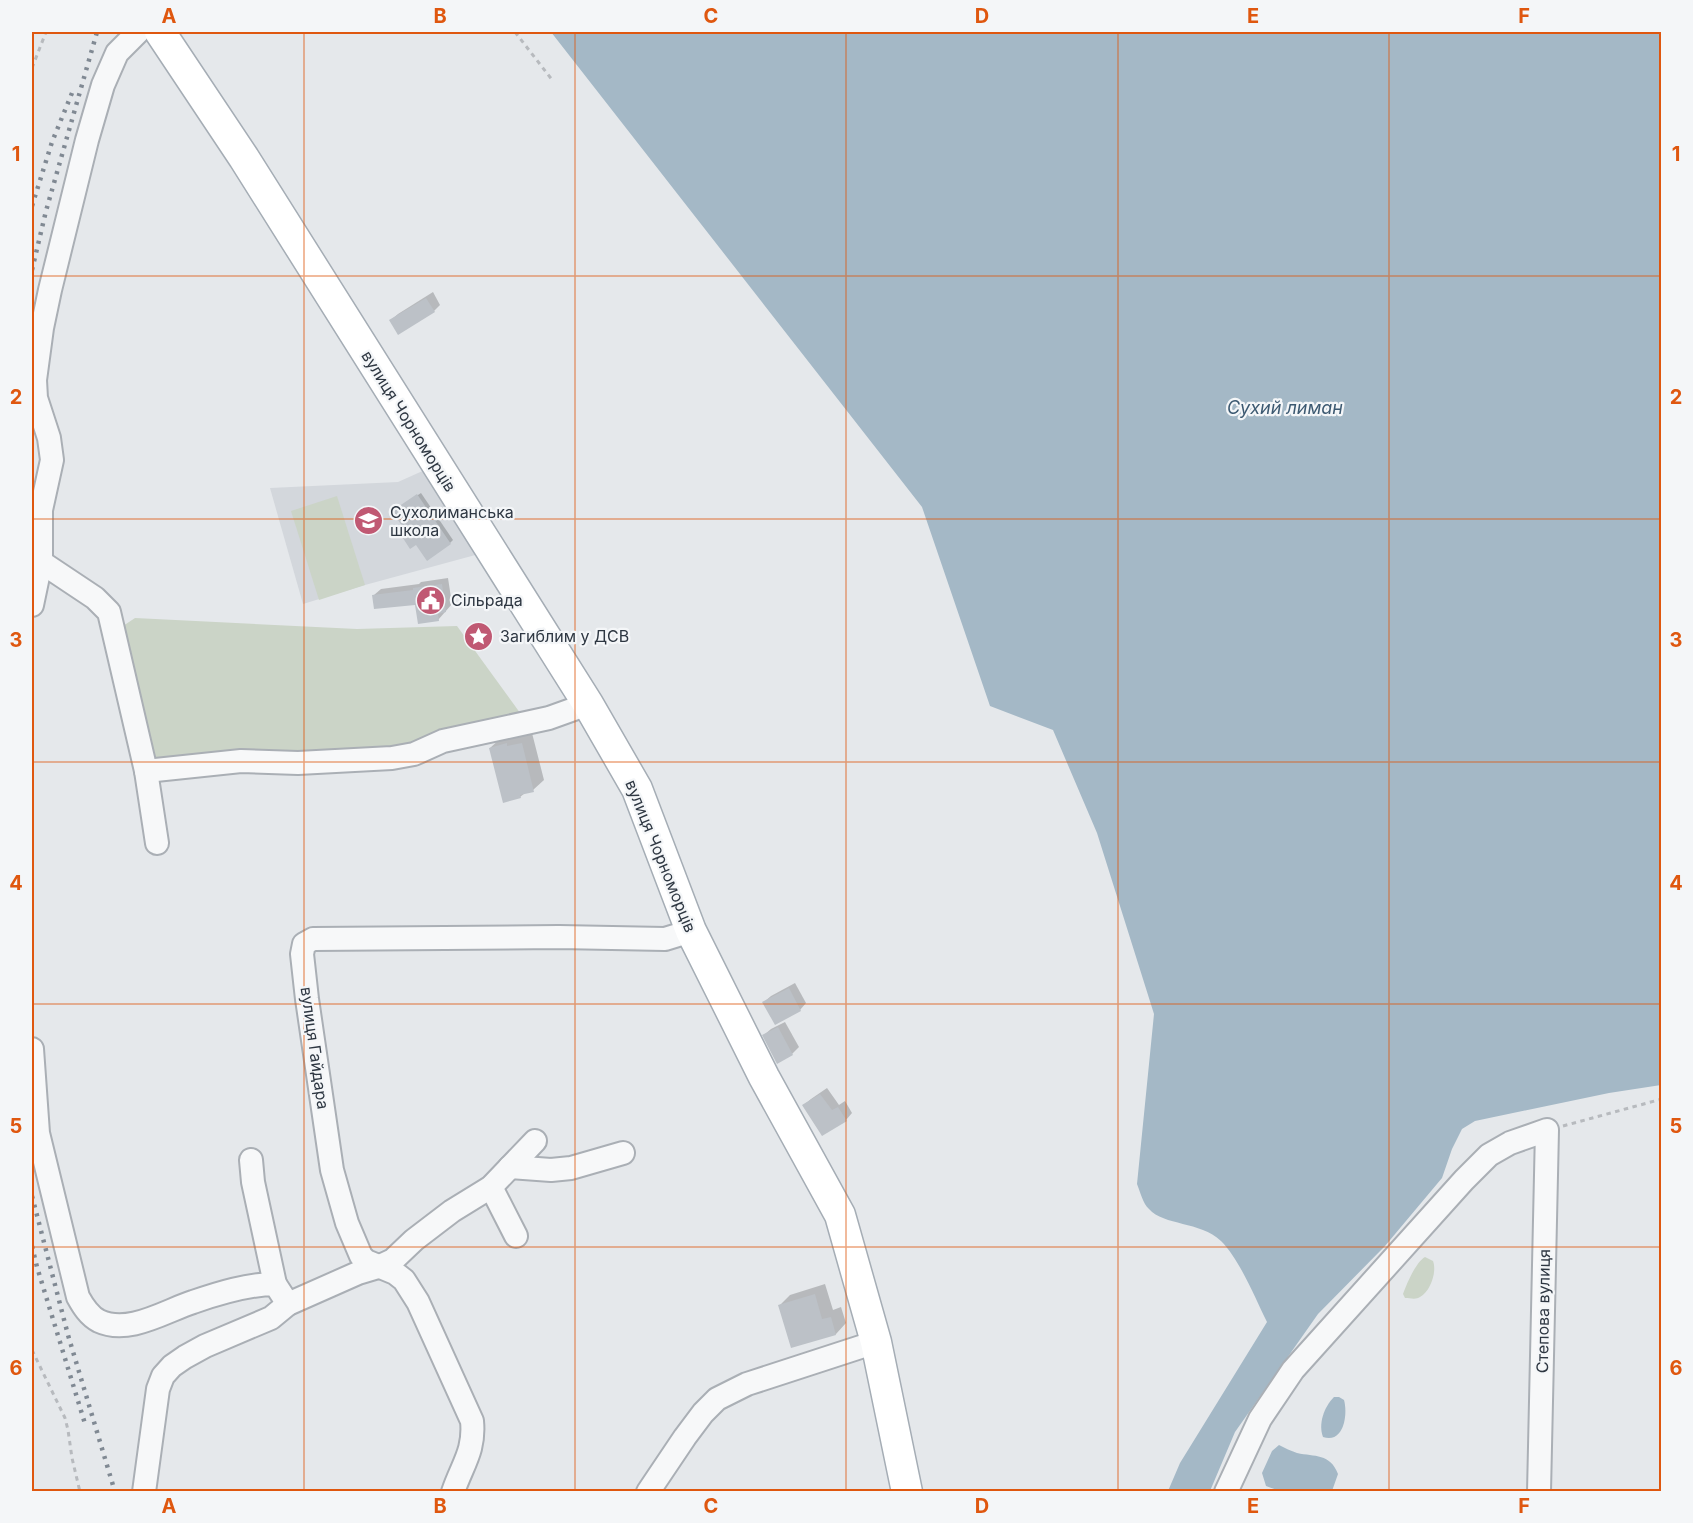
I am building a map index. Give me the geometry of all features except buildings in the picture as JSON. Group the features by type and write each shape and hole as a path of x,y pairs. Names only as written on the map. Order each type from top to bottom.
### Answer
{"main road":[{"name":"вулиця Чорноморців","path":"160,32 244,158 588,704 637,789 691,931 764,1077 840,1215 876,1342 907,1491"}],"street":[{"path":"32,605 41,562 41,510 52,460 49,438 36,398 35,380 42,328 82,163 104,85 117,53 138,32"},
{"path":"41,562 94,598 109,612 146,771 157,843"},
{"path":"146,771 241,761 298,763 392,758 414,754 443,741 549,718 588,704"},
{"name":"вулиця Гайдара","path":"453,1491 471,1449 472,1421 418,1302 404,1280 395,1273 366,1261 361,1256 347,1224 332,1170 307,999 302,954 304,944 313,939 560,937 665,939 691,931"},
{"path":"32,1049 38,1133 76,1291 83,1307 90,1315 111,1324 141,1322 207,1298 258,1284 275,1284"},
{"path":"1226,1491 1260,1419 1277,1391 1305,1354 1489,1155 1510,1143 1547,1130"},
{"name":"Степова вулиця","path":"1539,1491 1547,1130"},
{"path":"144,1491 154,1405 163,1376 172,1366 205,1347 271,1318 288,1304 393,1260 414,1240 452,1211 491,1187 535,1141"},
{"path":"510,1167 551,1170 571,1168 623,1154"},
{"path":"251,1160 253,1182 275,1284 288,1304"},
{"path":"491,1187 516,1236"},
{"path":"648,1491 703,1413 717,1399 747,1384 876,1342"}],"path":[{"path":"32,68 46,32"},
{"path":"515,32 553,81"},
{"path":"1547,1130 1662,1100"},
{"path":"32,1350 65,1418 80,1491"}],"shaded area":[{"name":"Сухолиманська школа","path":"427,469 479,554 303,604 270,488 398,482"},
{"path":"337,496 365,585 319,600 291,511"},
{"path":"135,618 357,629 457,626 523,717 410,749 151,762 120,628"},
{"path":"1425,1257 1433,1261 1434,1265 1434,1275 1430,1286 1418,1298 1405,1298 1403,1294 1409,1279 1418,1263"}],"water":[{"name":"Сухий лиман","path":"551,32 1661,32 1661,1085 1609,1093 1475,1121 1462,1129 1442,1178 1385,1246 1318,1314 1235,1432 1210,1491 1168,1491 1180,1463 1267,1322 1241,1269 1221,1241 1203,1230 1156,1214 1145,1204 1137,1184 1154,1014 1097,833 1053,730 990,706 922,507"},
{"path":"1334,1397 1344,1400 1345,1420 1336,1436 1323,1437 1321,1427 1323,1416"},
{"path":"1279,1445 1297,1453 1321,1457 1331,1462 1338,1474 1332,1491 1280,1491 1266,1486 1262,1473 1272,1451"}],"railway":[{"path":"32,270 46,211 97,32"},
{"path":"32,206 52,142 72,93"},
{"path":"32,1196 68,1335 115,1492"},
{"path":"32,1246 86,1427"}],"place":[{"name":"Сухолиманська школа","path":"369,521"},
{"name":"Сільрада","path":"430,600"},
{"name":"Загиблим у ДСВ","path":"479,636"}]}
